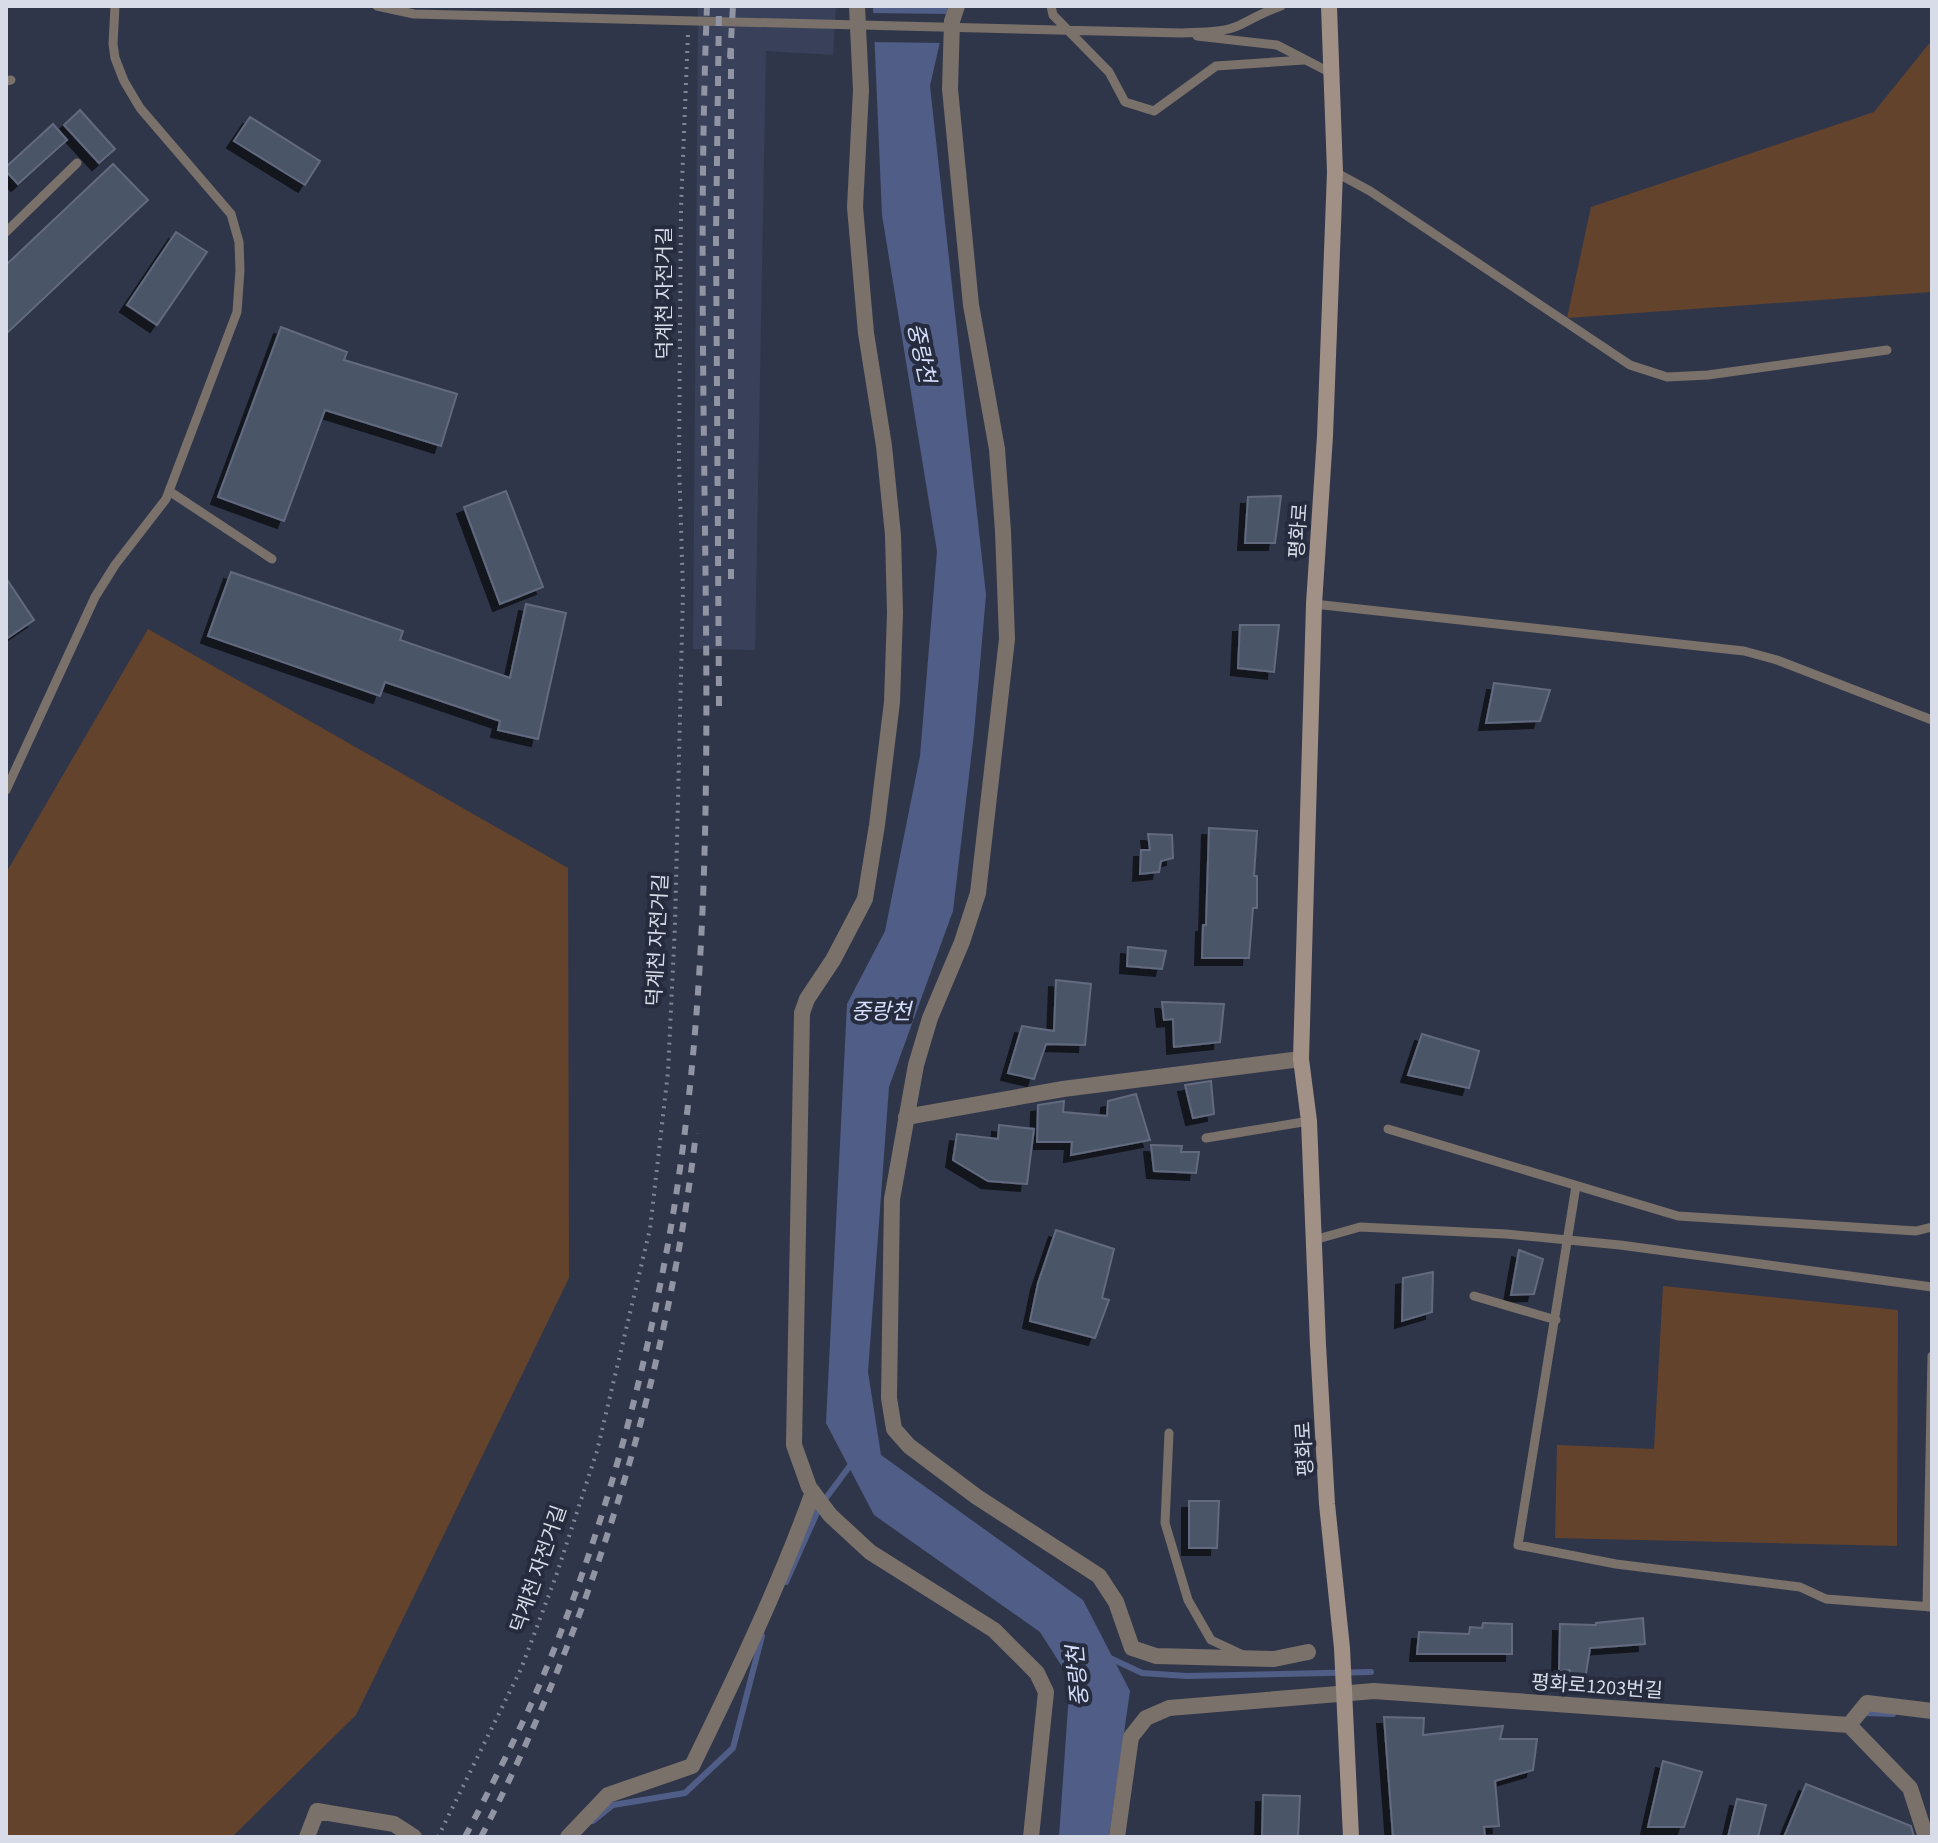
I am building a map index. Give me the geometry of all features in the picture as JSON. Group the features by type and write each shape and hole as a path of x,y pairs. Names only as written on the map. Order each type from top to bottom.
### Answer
{"main road":[{"name":"평화로","path":"1329,6 1335,172 1325,436 1314,604 1301,1059 1309,1121 1327,1504 1342,1663 1351,1837"}],"street":[{"path":"857,6 861,90 855,207 866,333 884,446 893,535 895,613 892,702 865,899 802,1013 794,1445 809,1487 830,1515 870,1552 994,1630 1037,1673 1046,1692 1031,1837"},
{"path":"957,6 952,21 950,89 971,305 997,449 1007,639 978,893 962,942 930,1018 916,1065 892,1199 889,1398 894,1429 909,1446 977,1497 1099,1576 1116,1602 1132,1648 1156,1656 1274,1659 1308,1652"},
{"path":"906,1117 1063,1089 1301,1059"},
{"path":"568,1837 608,1795 692,1766 740,1669 816,1496"},
{"name":"평화로1203번길","path":"1117,1837 1131,1737 1146,1718 1169,1708 1342,1687 1849,1725"},
{"path":"1926,1837 1910,1788 1849,1725 1867,1703 1932,1711"},
{"path":"307,1837 317,1811 394,1824 414,1837"}],"lane":[{"path":"6,790 95,597 115,565 166,499 237,312 239,242 231,214 140,108 124,81 113,44 115,6"},
{"path":"377,6 414,14 1182,33 1238,26 1259,13 1281,6"},
{"path":"1051,6 1053,15 1109,72 1125,102 1154,111 1216,66 1304,60"},
{"path":"1182,33 1277,45 1331,73"},
{"path":"8,230 77,163"},
{"path":"1335,172 1370,191 1630,365 1642,369 1667,377 1708,375 1887,350"},
{"path":"6,217 8,230"},
{"path":"169,491 272,559"},
{"path":"1314,604 1744,651 1777,660 1932,720"},
{"path":"1206,1138 1309,1121"},
{"path":"1388,1129 1678,1216 1916,1231 1932,1227"},
{"path":"1576,1186 1518,1545 1616,1564 1800,1587 1826,1599 1930,1607 1932,1356"},
{"path":"1314,1240 1360,1227 1506,1234 1932,1287"},
{"path":"1474,1296 1556,1320"},
{"path":"1169,1433 1165,1523 1188,1600 1211,1640 1251,1658"}],"path":[{"name":"덕계천 자전거길","path":"438,1837 521,1669 556,1576 597,1451 650,1229 662,1141 675,925 683,591 679,461 681,208 689,22"}],"shaded area":[{"path":"698,6 836,6 833,55 766,51 755,650 693,649"},
{"path":"1932,40 1932,292 1567,318 1591,207 1874,112"},
{"path":"148,629 568,868 569,1278 356,1715 232,1837 6,1837 6,873"},
{"path":"1663,1286 1898,1310 1897,1546 1555,1538 1557,1445 1654,1449"}],"water":[{"name":"중랑천","path":"873,6 948,6 930,86 986,595 953,911 889,1087 868,1372 881,1455 1083,1600 1130,1691 1109,1837 1059,1837 1070,1679 1040,1632 874,1515 826,1423 847,1004 885,931 920,756 937,551 882,215"}],"pier":[{"path":"869,13 950,14 944,43 870,42"}],"building":[{"path":"80,110 115,149 99,163 64,125"},
{"path":"250,117 320,161 305,185 234,141"},
{"path":"53,124 67,140 18,184 6,167"},
{"path":"113,164 148,200 6,334 6,265"},
{"path":"176,232 207,252 157,325 127,305"},
{"path":"281,327 347,352 344,360 457,394 441,446 325,410 284,521 218,497"},
{"path":"506,491 543,587 500,604 464,507"},
{"path":"1281,496 1275,543 1245,543 1248,497"},
{"path":"231,572 403,631 400,640 510,678 526,604 566,613 538,739 498,730 500,721 385,682 380,696 208,636"},
{"path":"6,578 34,620 6,639"},
{"path":"1240,625 1279,625 1274,672 1238,668"},
{"path":"1494,683 1550,690 1540,721 1486,723"},
{"path":"1209,828 1257,831 1254,876 1257,876 1257,908 1253,908 1249,958 1202,958"},
{"path":"1148,834 1172,835 1173,858 1161,861 1159,872 1140,874 1141,850 1150,850"},
{"path":"1128,947 1166,951 1162,969 1127,966"},
{"path":"1056,980 1091,984 1085,1045 1046,1044 1034,1079 1008,1073 1022,1026 1054,1031"},
{"path":"1162,1002 1224,1004 1220,1042 1174,1047 1173,1019 1164,1020"},
{"path":"1422,1034 1479,1051 1469,1088 1408,1075"},
{"path":"1211,1081 1214,1114 1193,1118 1185,1085"},
{"path":"1136,1094 1150,1140 1071,1155 1072,1142 1037,1142 1038,1105 1064,1101 1063,1112 1107,1116 1108,1101"},
{"path":"999,1125 1034,1129 1027,1184 988,1181 953,1160 957,1134 998,1139"},
{"path":"1151,1145 1182,1146 1181,1152 1199,1152 1196,1173 1154,1171"},
{"path":"1056,1230 1114,1249 1102,1298 1109,1300 1095,1338 1030,1321 1038,1283"},
{"path":"1519,1250 1543,1259 1534,1294 1511,1295"},
{"path":"1433,1272 1432,1312 1402,1321 1403,1278"},
{"path":"1189,1501 1219,1501 1217,1548 1189,1548"},
{"path":"1643,1618 1645,1644 1590,1648 1586,1674 1569,1678 1570,1670 1559,1671 1560,1624 1596,1625"},
{"path":"1483,1623 1512,1624 1512,1654 1417,1654 1419,1632 1469,1634 1470,1627 1482,1628"},
{"path":"1384,1717 1424,1718 1423,1735 1503,1726 1500,1739 1537,1739 1533,1770 1495,1781 1499,1826 1484,1827 1485,1837 1393,1837"},
{"path":"1663,1761 1702,1772 1684,1827 1648,1827"},
{"path":"1806,1784 1911,1826 1914,1837 1784,1837"},
{"path":"1263,1795 1300,1796 1298,1837 1262,1837"},
{"path":"1737,1799 1766,1805 1758,1837 1728,1837"}],"waterway":[{"path":"786,1582 820,1506 852,1463"},
{"path":"593,1821 613,1805 685,1793 733,1748 762,1636"},
{"path":"1110,1658 1142,1673 1187,1676 1371,1672"},
{"path":"1864,1713 1893,1714"}],"railway":[{"path":"465,1837 528,1711 594,1540 643,1363 668,1244 682,1156 699,978 706,799 703,137 707,6"},
{"path":"719,6 716,236 719,706"},
{"path":"730,58 733,6"},
{"path":"731,49 731,579"},
{"path":"481,1837 558,1669 620,1495 666,1316 696,1133"}]}
